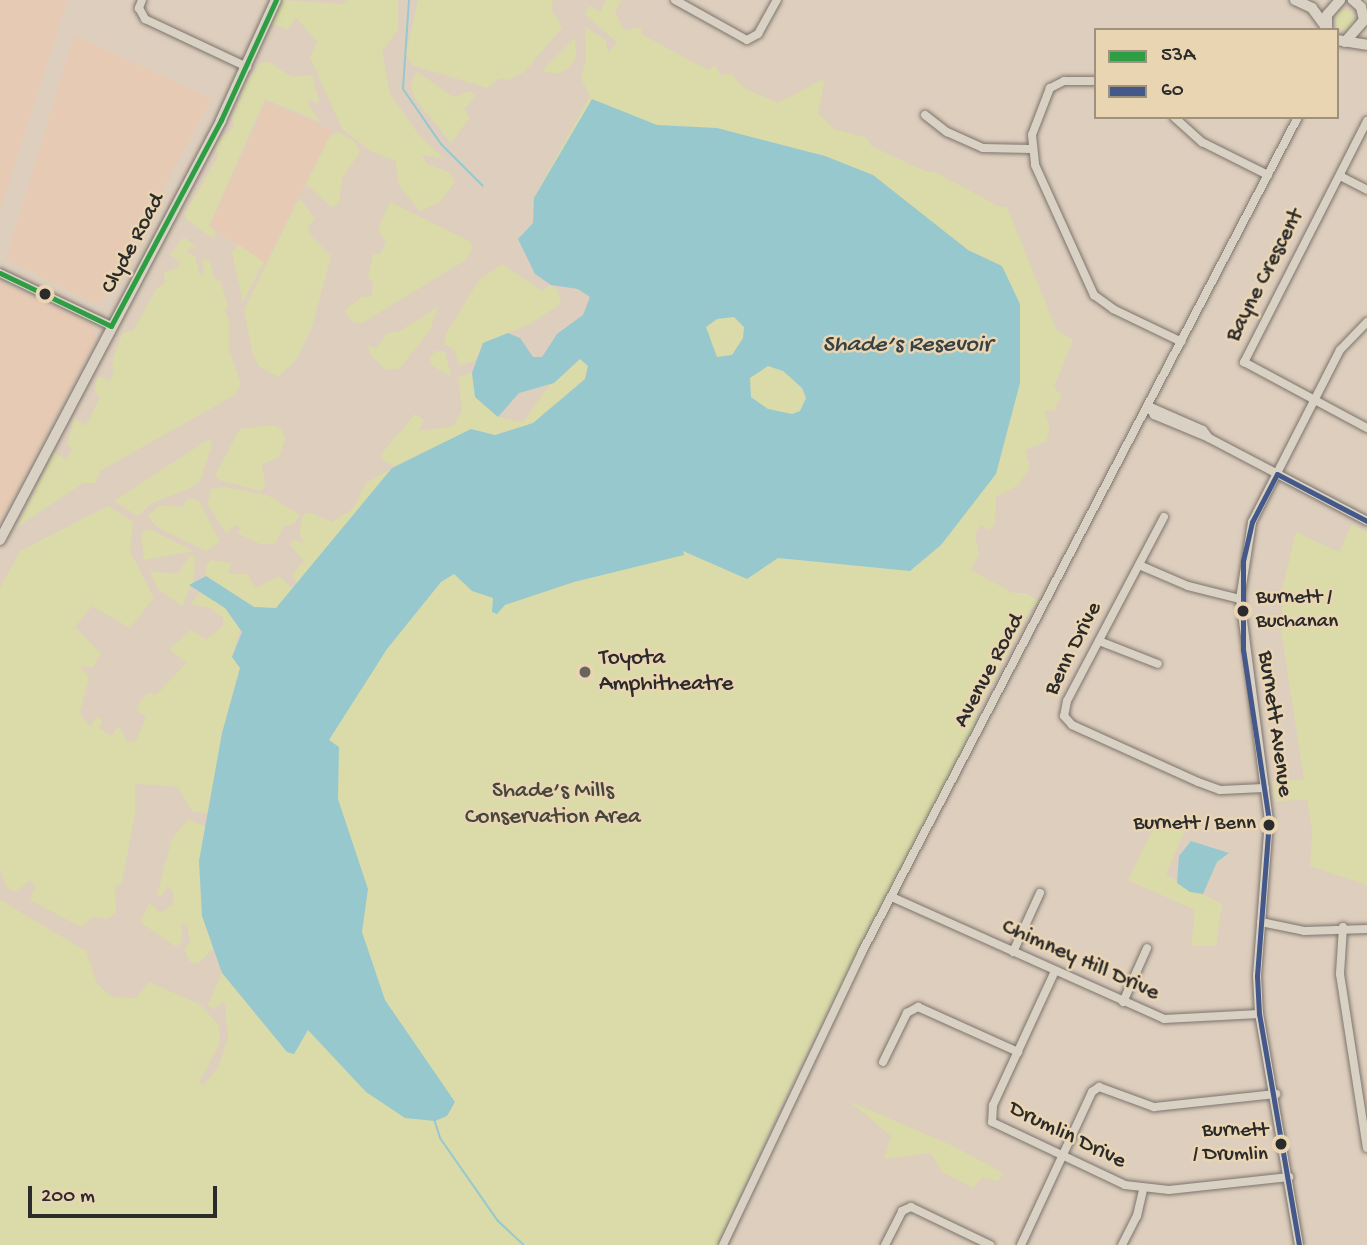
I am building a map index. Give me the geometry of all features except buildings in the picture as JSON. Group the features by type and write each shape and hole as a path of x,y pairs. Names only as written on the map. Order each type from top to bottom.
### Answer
{"main road":[{"name":"Clyde Road","path":"0,540 247,66 276,0"},
{"path":"1295,0 1312,8 1325,28"},
{"path":"1326,28 1330,9 1340,0"},
{"path":"1340,43 1361,29 1366,14 1353,0"},
{"path":"1340,43 1367,45"}],"street":[{"path":"142,0 139,8 145,19 247,66"},
{"path":"675,0 747,40 758,34 777,0"},
{"path":"1094,81 1064,81 1050,88 1031,149 1094,295 1113,309 1182,342"},
{"path":"925,115 947,132 984,148 1031,149"},
{"path":"1176,119 1202,142 1268,175"},
{"name":"Avenue Road","path":"723,1245 862,952 894,898 1297,119"},
{"name":"Bayne Crescent","path":"1367,121 1244,362 1367,428"},
{"path":"1340,176 1367,190"},
{"path":"0,274 111,326"},
{"name":"Burnett Avenue","path":"1298,1245 1276,1094 1259,1014 1261,922 1269,821 1240,598 1250,532 1276,474 1347,339 1367,322"},
{"path":"1148,406 1154,415 1209,438 1367,521"},
{"name":"Benn Drive","path":"1164,517 1063,711 1068,721 1198,782 1220,790 1265,788"},
{"path":"1139,565 1188,586 1240,598"},
{"path":"1099,641 1158,664"},
{"path":"1013,952 1040,893"},
{"name":"Chimney Hill Drive","path":"894,898 1123,1002 1177,1021 1259,1014"},
{"path":"1261,922 1305,931 1343,927 1367,929"},
{"path":"1343,927 1340,974 1367,1148"},
{"path":"1123,1002 1147,948"},
{"name":"Drumlin Drive","path":"1055,971 993,1105 992,1122 1108,1180 1143,1189 1289,1177"},
{"path":"883,1062 907,1013 918,1007 1018,1052"},
{"path":"1021,1245 1092,1092 1099,1087 1154,1107 1276,1094"},
{"path":"1122,1245 1137,1216 1143,1189"},
{"path":"885,1245 902,1211 911,1207 990,1245"}],"shaded area":[{"path":"0,0 67,0 0,211"},
{"path":"74,35 212,99 99,305 6,259"},
{"path":"266,101 332,130 265,264 210,226"},
{"path":"0,283 89,322 97,337 0,522"}],"green space":[{"path":"282,0 343,4 347,0 398,0 398,30 382,51 390,94 419,135 444,159 422,155 427,164 450,173 455,182 440,202 420,211 399,186 395,160 372,152 342,129 310,57 317,42 296,17 288,30 272,24"},
{"path":"418,0 553,0 551,8 562,28 524,72 509,80 500,78 487,88 412,65 406,54"},
{"name":"Shade’s Mills Conservation Area","path":"606,0 621,0 615,12 624,30 642,27 641,34 708,70 715,65 720,75 731,73 744,88 778,103 825,78 818,113 834,129 867,138 871,146 927,172 935,172 998,206 1007,207 1057,331 1073,339 1054,387 1061,395 1055,410 1044,411 1050,426 1046,441 1025,450 1030,468 1018,485 996,497 995,524 989,530 980,525 975,535 979,554 971,570 1013,593 1025,593 1041,602 1031,609 978,710 973,731 799,1068 717,1245 0,1245 0,900 86,951 97,984 112,997 136,998 149,982 199,1004 219,1025 220,1043 199,1083 204,1085 218,1067 228,1038 225,1002 213,1009 208,1005 222,973 214,947 198,964 190,962 184,949 190,942 187,924 181,925 182,941 176,947 140,922 149,903 161,913 173,904 173,891 167,885 163,895 157,895 172,839 188,819 206,827 209,814 192,811 178,787 135,784 135,814 122,882 115,887 116,913 107,919 94,916 81,927 30,900 35,887 30,880 16,892 6,887 0,868 0,588 20,551 108,506 133,522 130,551 154,598 130,628 92,606 75,627 101,654 93,667 80,666 89,677 80,713 90,727 97,716 102,720 99,728 111,736 119,726 127,742 136,741 146,716 136,710 141,700 150,692 155,696 187,663 169,649 191,630 206,640 223,626 223,618 210,608 191,604 200,592 225,608 241,627 232,656 275,608 254,607 206,576 205,567 211,560 231,563 229,574 247,574 256,588 279,576 293,589 296,585 293,573 304,561 289,544 294,539 304,543 299,533 303,515 309,512 332,522 352,510 366,483 394,467 381,458 382,453 415,414 424,420 419,431 454,426 462,409 458,377 472,373 475,397 498,417 523,422 601,314 534,198 590,96 581,78 586,59 585,27 606,40 608,52 618,43 585,14 590,6 601,12"},
{"path":"1341,10 1349,10 1355,20 1349,30 1341,30 1335,24 1335,16"},
{"path":"575,38 576,57 571,66 559,74 542,71"},
{"path":"269,62 292,77 312,75 319,101 317,104 309,99 308,104 320,122 265,99 209,226 215,231 215,237 211,237 186,219 185,213 219,155 215,150 219,141 235,125 232,119 246,84 259,63"},
{"path":"416,71 453,97 470,91 476,96 464,109 470,117 451,143 414,97 411,86"},
{"path":"339,132 355,142 360,152 342,178 339,203 332,207 306,184 330,136"},
{"path":"299,198 315,219 308,227 312,237 331,256 312,327 296,360 278,377 259,366 253,355 244,310"},
{"path":"390,202 471,242 472,248 466,260 362,323 352,322 345,310 362,297 372,296 373,282 368,278 373,254 380,254 386,242 378,229"},
{"path":"184,237 199,249 190,247 187,252 195,256 200,275 204,275 202,258 210,261 214,278 220,280 228,306 224,309 229,319 229,350 241,384 235,395 100,471 96,483 83,483 17,527 54,452 66,460 72,450 67,444 74,418 86,426 100,397 95,392 96,381 99,376 109,381 114,372 112,362 122,333 133,331 157,288 165,283 164,272 179,267 180,262 170,255"},
{"path":"239,245 264,262 243,302 232,252"},
{"path":"502,264 542,291 551,285 557,289 561,304 528,325 483,343 475,361 459,366 455,351 444,344 446,334 479,280"},
{"path":"438,307 430,330 399,369 386,370 371,355 368,345 376,348 388,333 400,331"},
{"path":"436,351 445,351 451,377 431,365 430,357"},
{"path":"271,425 282,429 285,439 279,457 262,464 265,485 261,491 219,480 215,475 240,429"},
{"path":"209,439 212,445 200,481 190,488 152,503 138,516 114,501"},
{"path":"225,487 267,495 300,515 294,524 284,526 275,544 260,544 237,533 241,529 235,525 226,533 207,504 212,488"},
{"path":"189,498 199,501 220,542 206,551 157,527 148,516 160,505 182,507"},
{"path":"1352,524 1367,532 1367,885 1310,866 1312,831 1307,799 1275,802 1272,782 1304,779 1282,637 1282,590 1296,532 1339,552"},
{"path":"149,529 194,551 144,560 141,533"},
{"path":"190,556 195,556 194,579 182,606 157,588 150,572 178,573"},
{"path":"1158,819 1185,830 1166,875 1222,904 1216,946 1191,946 1195,910 1128,880"},
{"path":"849,1101 953,1146 1003,1173 998,1181 982,1177 974,1188 942,1172 931,1153 884,1159 891,1136"}],"water":[{"name":"Shade’s Resevoir","path":"592,99 657,125 717,128 825,156 873,175 968,250 1002,266 1020,304 1020,383 996,474 941,545 910,571 778,558 747,579 683,551 684,555 574,582 505,605 497,614 492,612 493,598 472,591 454,574 441,582 387,649 329,740 339,747 338,799 368,889 362,932 385,1000 455,1102 447,1116 435,1121 405,1118 366,1092 308,1030 294,1054 287,1052 222,973 202,916 199,861 222,733 240,668 232,657 242,632 225,608 189,585 206,576 254,607 276,608 392,468 471,429 495,435 533,423 585,379 588,366 580,359 554,383 519,393 498,417 475,397 472,373 483,343 508,333 520,338 533,357 542,357 557,334 583,315 590,297 578,289 551,285 535,274 518,239 533,223 534,198","holes":["734,317 744,327 743,338 732,355 717,357 706,327 717,319","768,366 783,371 802,388 806,398 800,411 792,414 768,409 751,397 750,378"]},
{"path":"1191,841 1229,853 1217,862 1203,894 1190,892 1177,883 1179,856"}],"waterway":[{"path":"409,0 403,89 441,144 483,186"},
{"path":"434,1119 440,1138 498,1221 524,1245"}],"transit line":[{"name":"53A","path":"111,326 221,120 276,0"},
{"name":"53A","path":"0,273 111,326"},
{"name":"60","path":"1299,1245 1259,1014 1257,976 1269,821 1243,650 1243,561 1252,522 1277,474 1367,521"}],"place":[{"name":"Burnett / Buchanan","path":"1243,611"},
{"name":"Toyota Amphitheatre","path":"585,672"},
{"name":"Burnett / Benn","path":"1269,825"},
{"name":"Burnett / Drumlin","path":"1281,1144"}]}
